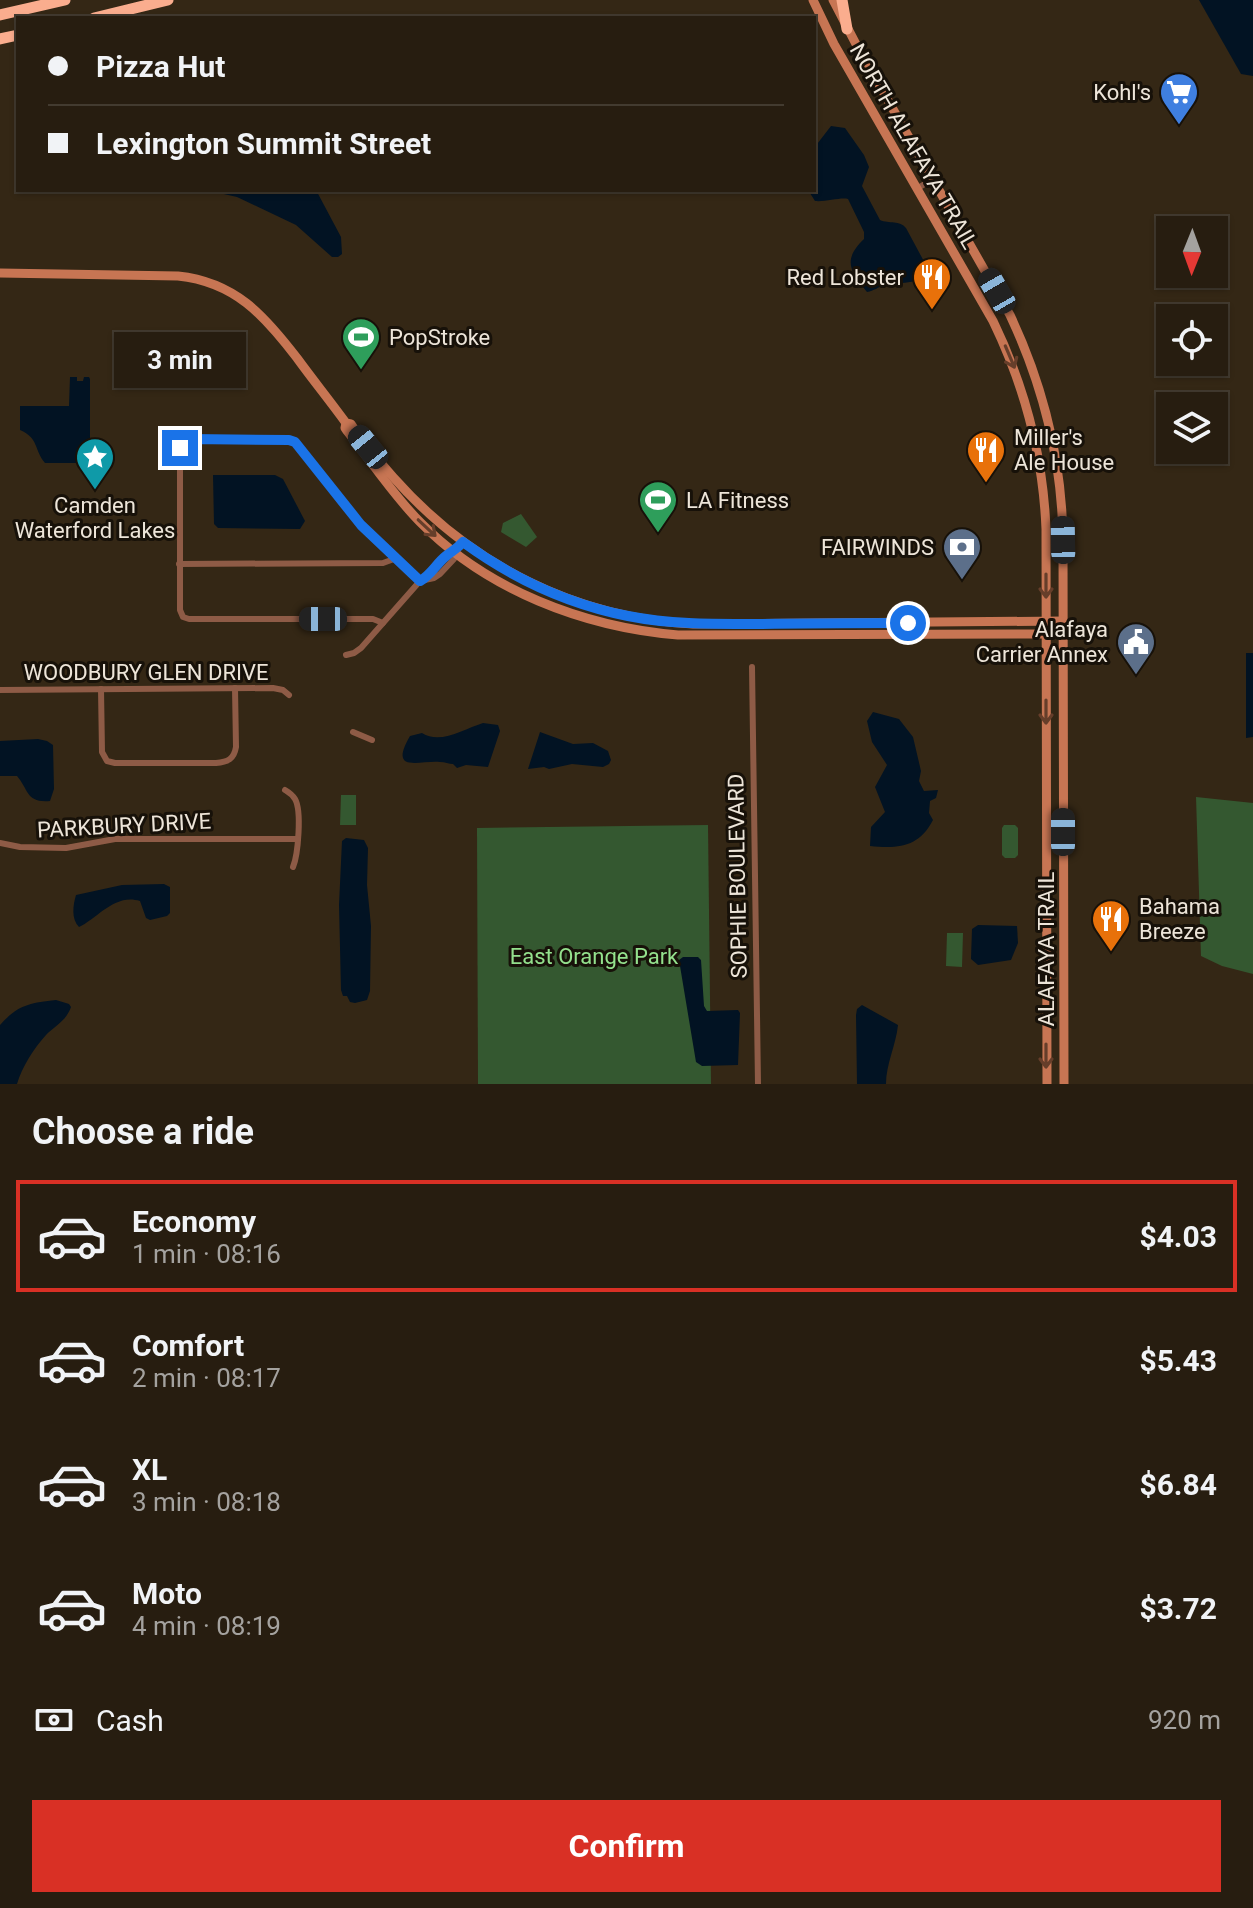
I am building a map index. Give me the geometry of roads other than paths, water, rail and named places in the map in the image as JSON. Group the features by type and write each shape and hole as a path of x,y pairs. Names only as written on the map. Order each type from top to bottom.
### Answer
{"highway":[{"path":"0,15 65,0"},
{"path":"102,16 168,0"},
{"path":"842,0 847,29"}],"main road":[{"name":"NORTH ALAFAYA TRAIL","path":"813,0 834,44 993,321 1013,365 1034,432 1043,488 1046,634"},
{"name":"NORTH ALAFAYA TRAIL","path":"833,0 1010,315 1026,349 1054,439 1061,487 1063,621"},
{"path":"0,273 178,276 219,286 244,300 264,318 346,423 347,431 429,530 485,572 564,611 627,628 678,635 1063,634"},
{"path":"346,423 351,424 412,498 463,542 527,582 600,610 649,620 693,624 1063,621"},
{"name":"ALAFAYA TRAIL","path":"1063,621 1064,1084"},
{"path":"862,635 871,630 921,630 934,622"},
{"name":"ALAFAYA TRAIL","path":"1046,634 1047,1084"}],"street":[{"path":"911,176 930,174"},
{"path":"918,188 930,174"},
{"path":"1023,394 1038,384"},
{"path":"1023,394 1042,394"},
{"path":"383,623 373,619 183,617 180,610 179,564 180,448 183,442 190,439 295,442 355,519 394,559 422,581"},
{"path":"346,655 358,651 422,581 440,574 454,559 455,551 463,542"},
{"path":"179,564 383,563 394,559"},
{"path":"597,621 600,610"},
{"name":"SOPHIE BOULEVARD","path":"752,667 758,1084"},
{"path":"101,689 102,752 107,761 216,763 229,761 234,755 235,688"},
{"name":"WOODBURY GLEN DRIVE","path":"0,690 235,688 278,689 289,695"},
{"path":"353,732 372,740"},
{"path":"285,790 293,796 298,806 297,855 293,867"},
{"path":"1046,802 1063,803"},
{"name":"PARKBURY DRIVE","path":"0,843 20,847 66,848 115,839 298,839"},
{"path":"1046,983 1064,981"}],"water":[{"path":"1199,0 1253,0 1253,76 1241,74"},
{"path":"831,126 845,128 869,167 862,186 880,220 906,228 927,267 925,278 885,285 867,292 851,265 853,253 864,239 864,232 848,199 815,201 809,192 816,192 816,145"},
{"path":"215,192 317,192 341,237 342,254 332,257 296,225 237,197"},
{"path":"70,377 77,377 77,381 83,381 84,377 90,379 90,460 86,463 45,463 33,441 20,430 20,406 69,406"},
{"path":"213,475 275,475 283,479 305,521 300,529 218,528 214,524"},
{"path":"1246,653 1253,653 1253,737 1246,738"},
{"path":"873,712 899,719 913,737 921,771 919,781 924,791 938,790 936,798 930,801 929,813 933,820 927,829 915,841 899,846 870,846 871,827 885,812 875,787 887,765 872,742 867,721"},
{"path":"483,723 498,725 500,731 488,767 466,765 457,768 444,762 416,763 405,760 403,756 410,736 422,733 444,737"},
{"path":"540,732 573,744 593,743 608,751 611,760 603,767 572,764 528,769"},
{"path":"38,739 53,745 54,789 50,801 32,798 17,776 0,776 0,741"},
{"path":"346,838 364,840 368,848 370,991 367,1000 355,1003 343,996 341,990 339,905 342,841"},
{"path":"164,884 170,887 170,913 167,916 150,920 146,918 140,901 131,899 115,903 79,927 75,920 76,895 122,885"},
{"path":"978,925 1017,926 1018,943 1011,960 978,965 971,959 972,929"},
{"path":"698,957 701,960 707,1011 738,1010 740,1013 738,1065 702,1066 696,1062 679,960"},
{"path":"56,1000 71,1007 66,1016 37,1046 17,1084 0,1084 0,1025 25,1006"},
{"path":"862,1005 898,1025 886,1084 857,1084 856,1015"}],"place":[{"name":"Kohl's","path":"1179,126"},
{"name":"Red Lobster","path":"932,311"},
{"name":"PopStroke","path":"361,371"},
{"name":"Miller's Ale House","path":"986,484"},
{"name":"Camden Waterford Lakes","path":"95,491"},
{"name":"LA Fitness","path":"658,534"},
{"name":"FAIRWINDS","path":"962,581"},
{"name":"Alafaya Carrier Annex","path":"1136,676"},
{"name":"Bahama Breeze","path":"1111,953"}],"park label":[{"name":"East Orange Park","path":"594,956"}]}
